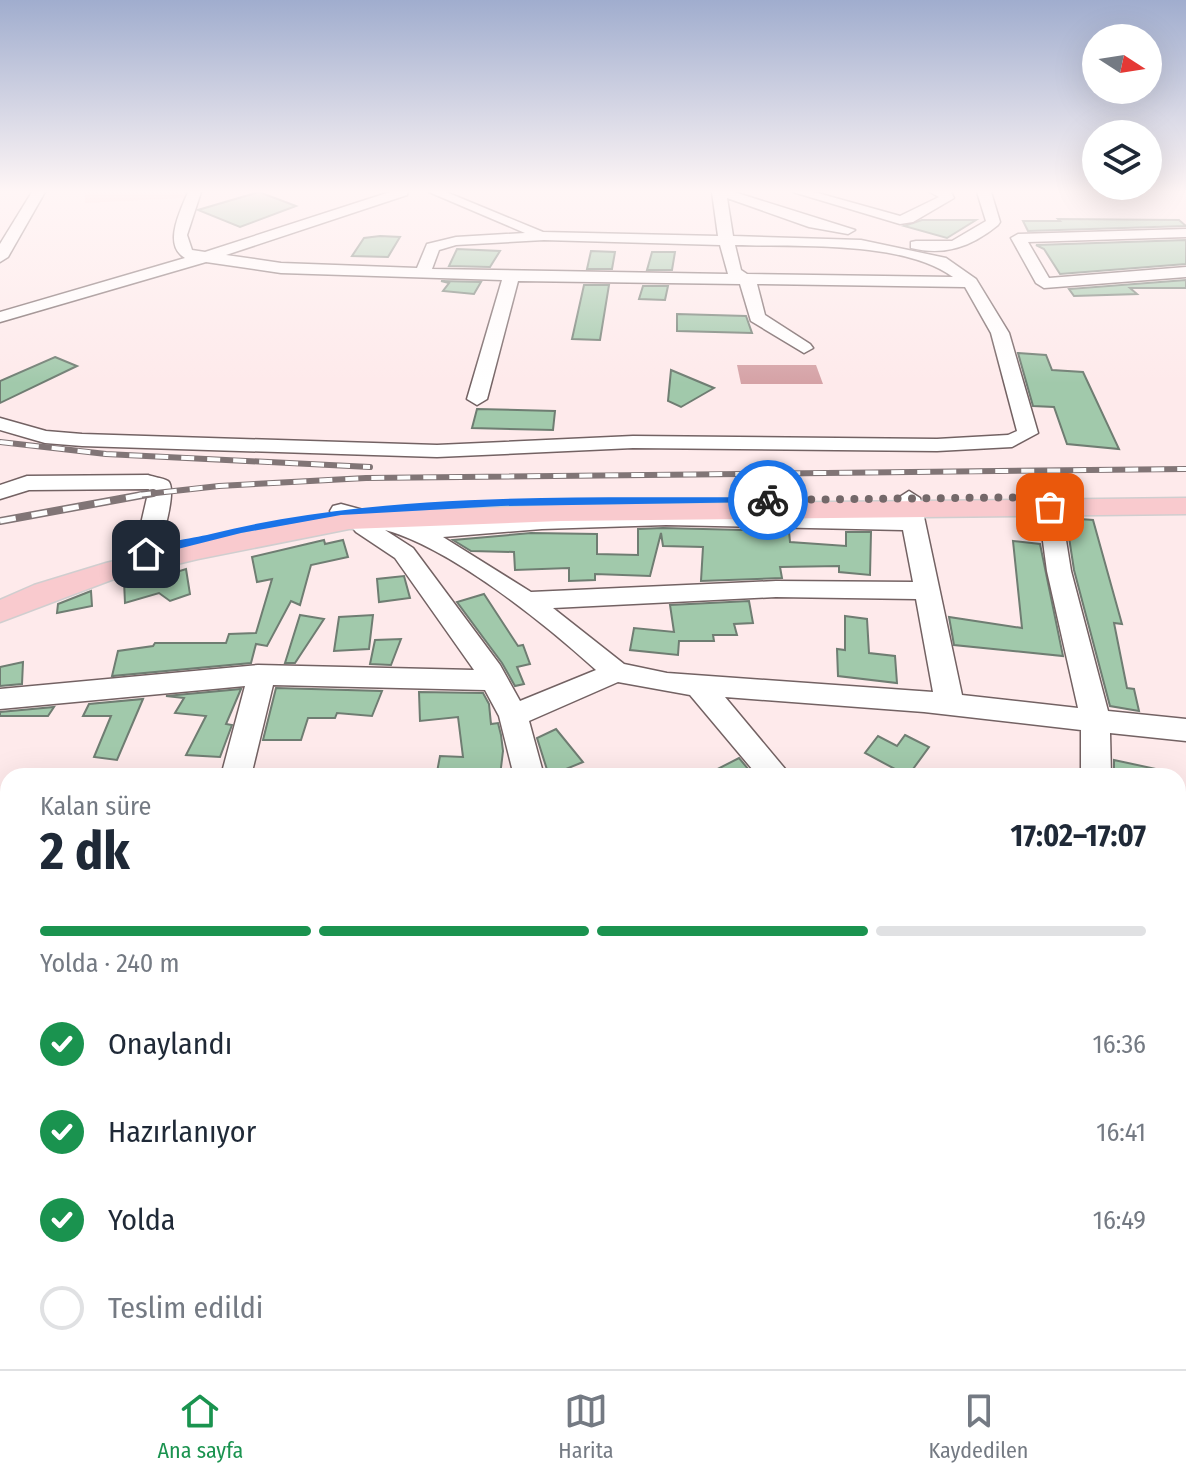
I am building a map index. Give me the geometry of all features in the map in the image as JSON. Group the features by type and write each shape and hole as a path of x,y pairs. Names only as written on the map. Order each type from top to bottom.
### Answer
{"main road":[{"path":"0,597 53,578 241,530 353,518 529,513 911,510 1049,502 1184,503"},
{"path":"0,612 45,592 106,572 353,518"}],"street":[{"path":"194,256 281,268 511,276 970,282"},
{"path":"0,317 208,256"},
{"path":"423,273 429,256"},
{"path":"730,256 734,272 749,283 757,317 804,348"},
{"path":"0,424 45,437 82,440 437,451 633,442 937,445 1012,441 1028,433 1000,333 970,282 941,261 920,256"},
{"path":"1028,256 1044,283 1186,272"},
{"path":"477,399 511,276"},
{"path":"0,474 27,483"},
{"path":"0,492 27,483 148,482 160,486 158,508 146,554"},
{"path":"1049,502 1059,571 1095,718 1096,768"},
{"path":"353,518 419,532 473,526 911,510 949,704"},
{"path":"353,518 404,553 490,672 513,716 527,768"},
{"path":"419,532 525,601 616,672 667,683 949,704 1186,730"},
{"path":"525,601 703,590 865,588 927,591"},
{"path":"513,716 616,672"},
{"path":"0,699 258,675 493,680"},
{"path":"238,768 260,691 258,675"},
{"path":"698,685 769,768"}],"shaded area":[{"path":"737,365 816,365 823,384 741,384"}],"building":[{"path":"454,256 497,256 490,267 449,266"},
{"path":"590,256 614,256 612,269 587,269"},
{"path":"651,256 674,256 672,270 647,270"},
{"path":"1048,256 1186,256 1186,264 1060,274"},
{"path":"1186,280 1186,288 1130,288 1137,294 1074,296 1069,289"},
{"path":"441,281 481,282 474,294 443,291 449,283"},
{"path":"584,285 609,285 600,340 572,339"},
{"path":"643,286 668,286 665,300 639,299"},
{"path":"677,314 746,316 752,333 677,331"},
{"path":"1018,353 1046,355 1052,370 1083,372 1119,449 1067,444 1054,407 1033,406"},
{"path":"55,357 77,366 0,403 0,381"},
{"path":"671,370 714,388 681,407 668,401"},
{"path":"477,409 555,411 553,430 472,428"},
{"path":"1066,518 1093,520 1122,624 1114,623 1127,688 1134,689 1139,711 1110,706 1074,570"},
{"path":"638,529 789,531 790,542 846,546 846,532 871,532 870,575 839,572 839,566 780,567 782,578 701,581 703,547 663,546 661,533 650,576 595,574 595,580 569,581 569,568 515,570 514,552 471,551 453,540 531,533 597,534 597,554 638,555"},
{"path":"324,540 325,544 343,540 348,557 311,565 300,605 291,601 267,646 256,644 251,663 112,676 118,651 153,646 155,643 226,643 229,634 256,633 272,579 257,582 252,557"},
{"path":"1013,541 1040,544 1063,656 954,645 949,617 1022,628"},
{"path":"186,569 190,594 170,601 159,593 125,603 124,581 156,575 157,578"},
{"path":"404,576 410,598 379,602 377,579"},
{"path":"91,591 92,606 57,613 58,604"},
{"path":"484,594 518,646 523,645 530,664 517,667 524,684 515,686 457,602"},
{"path":"749,601 753,623 734,624 737,635 713,635 714,641 679,641 678,655 630,650 634,628 674,632 670,605"},
{"path":"300,615 324,619 295,663 285,663"},
{"path":"373,615 369,649 334,651 339,617"},
{"path":"845,616 867,619 869,653 895,656 897,683 838,676 837,649 845,650"},
{"path":"401,639 391,665 370,664 375,640"},
{"path":"23,662 22,684 0,686 0,667"},
{"path":"276,688 382,691 372,716 337,713 335,718 308,718 301,740 263,740"},
{"path":"241,689 226,724 232,725 220,757 186,755 206,716 175,713 184,698 166,696"},
{"path":"419,692 483,693 489,704 491,724 498,723 501,735 501,768 438,768 440,756 463,757 458,717 420,721"},
{"path":"143,699 117,760 94,757 111,716 83,716 89,704"},
{"path":"54,707 48,716 0,716 0,712"},
{"path":"556,729 583,762 568,768 546,768 537,738"},
{"path":"905,735 929,747 914,768 893,768 865,753 878,736 897,746"},
{"path":"739,758 747,768 720,768"},
{"path":"1114,760 1151,768 1114,768"}],"railway":[{"path":"0,442 106,454 370,467"},
{"path":"148,494 219,486 366,478 1186,469"},
{"path":"148,494 153,493"},
{"path":"0,521 148,494"},
{"path":"138,495 148,494"}],"way so far":[{"path":"768,500 1048,497 1050,507"}],"route":[{"path":"146,554 241,530 341,511 501,503 768,500"}]}
